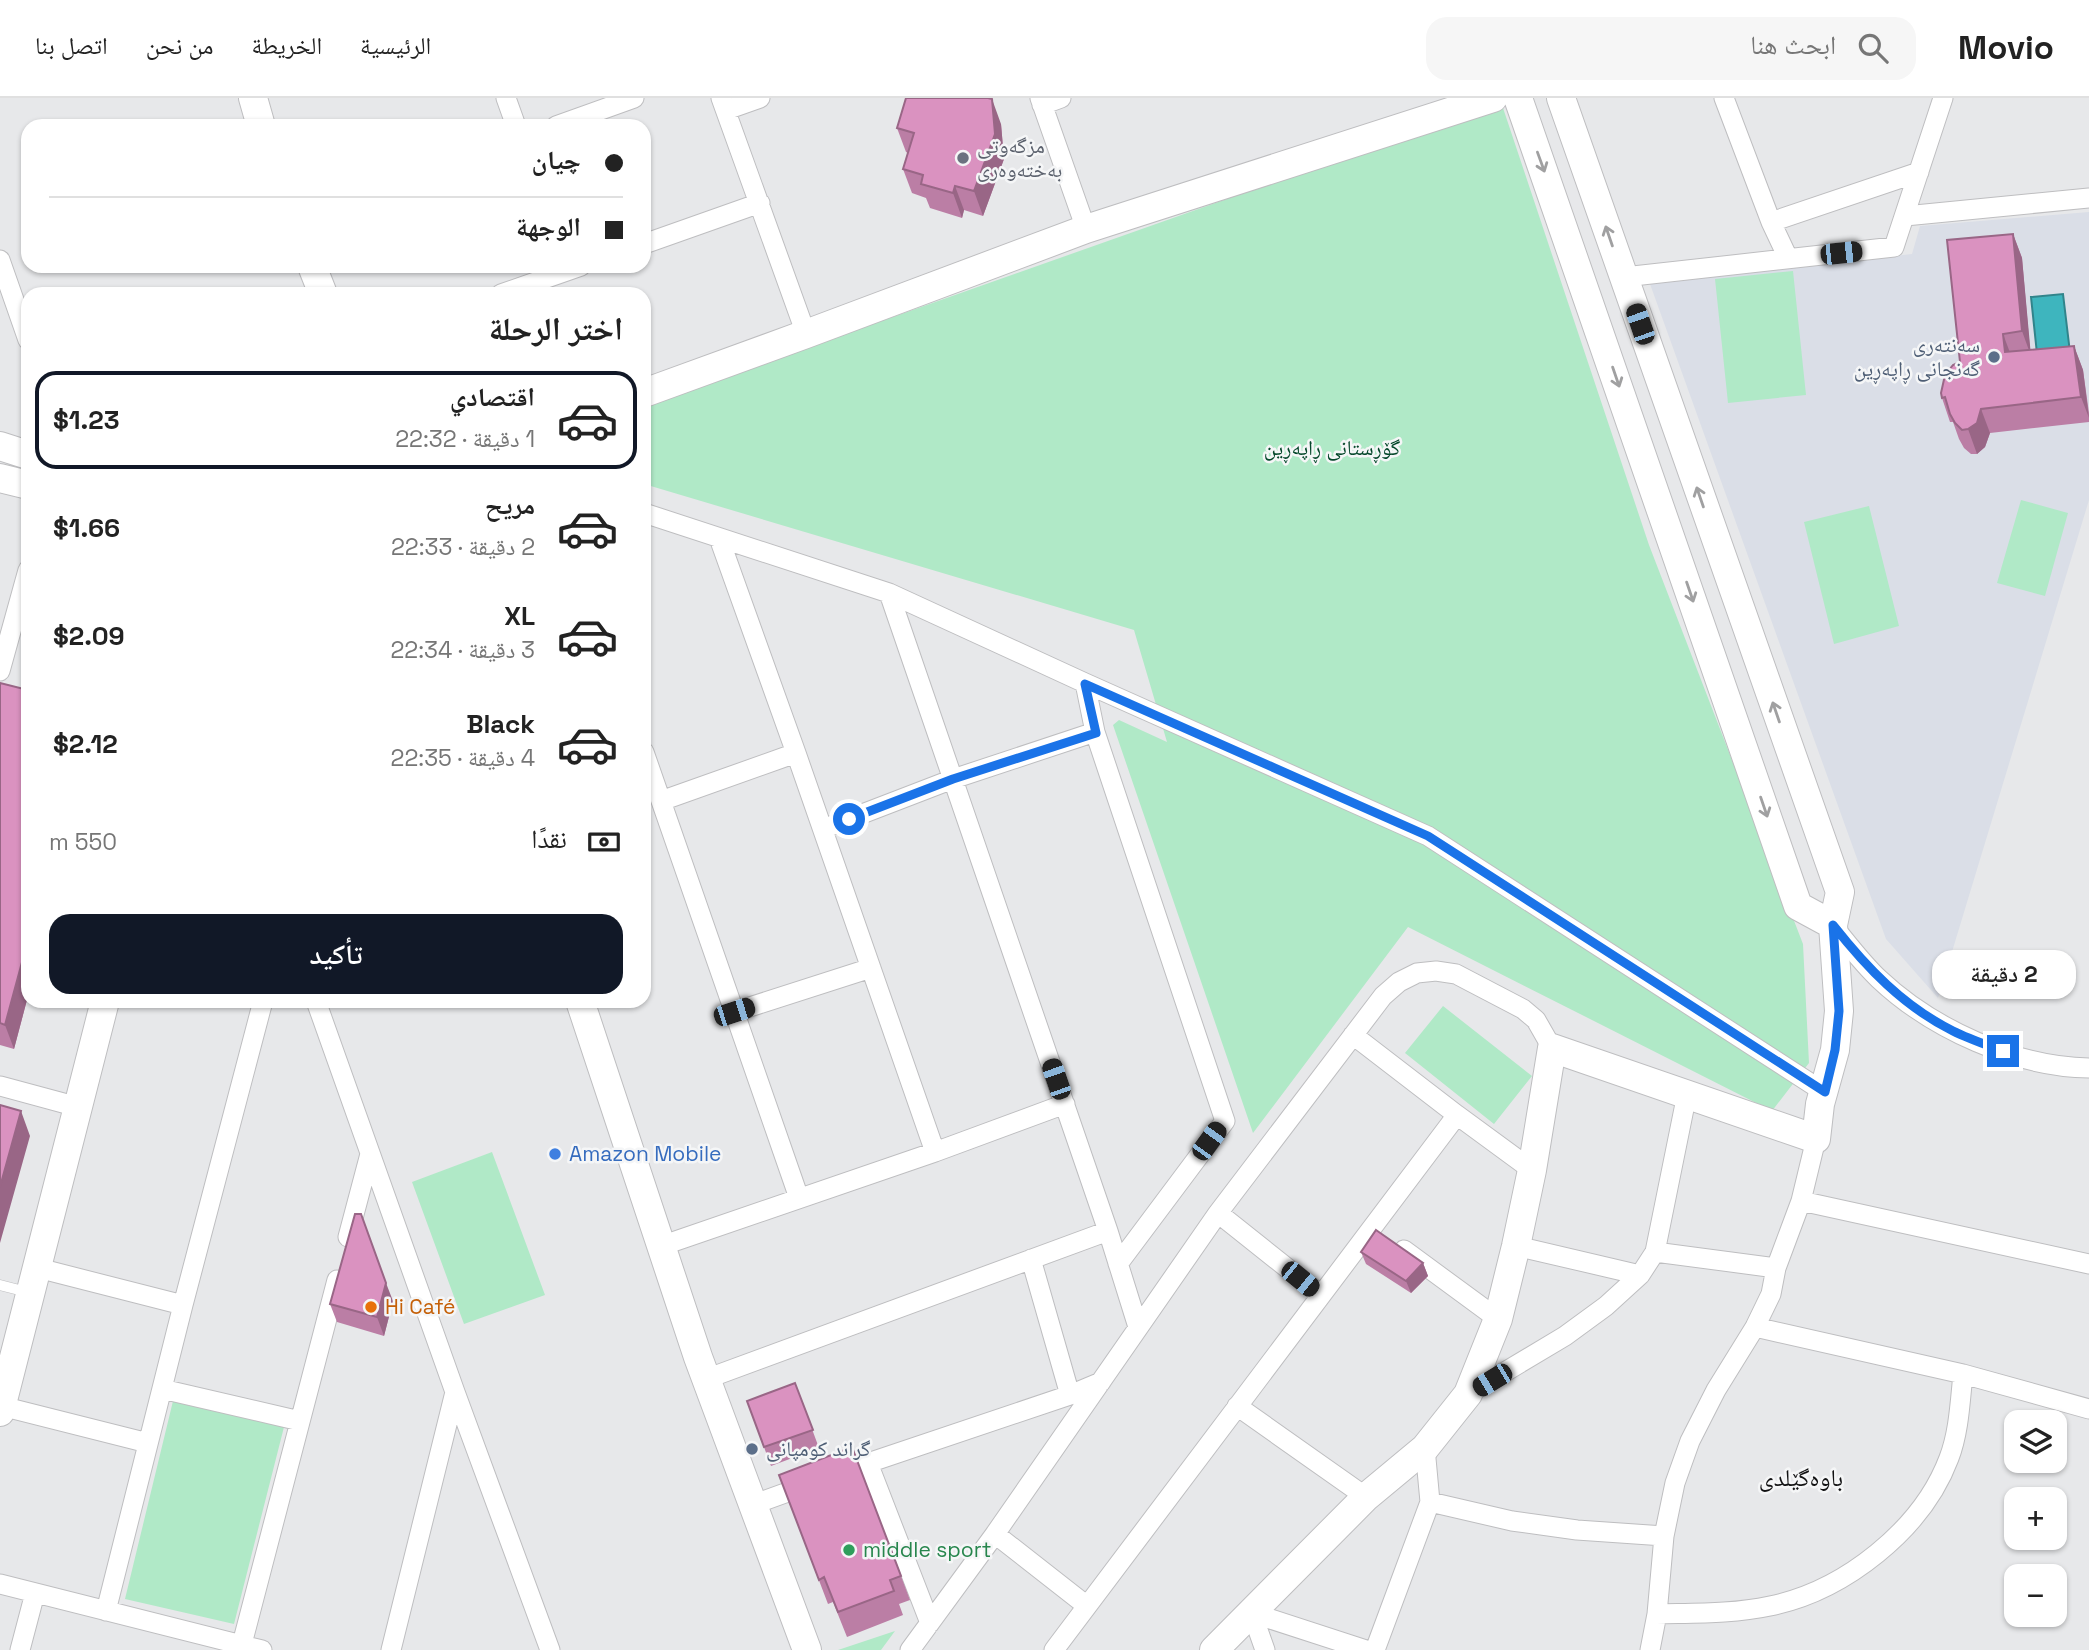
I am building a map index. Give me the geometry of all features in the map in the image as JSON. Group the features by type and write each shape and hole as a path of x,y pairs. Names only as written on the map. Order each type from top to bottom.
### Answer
{"street":[{"path":"253,98 259,119"},
{"path":"506,98 514,119"},
{"path":"580,119 634,98"},
{"path":"760,98 724,104 806,334"},
{"path":"651,390 1086,229 1493,98"},
{"path":"1518,98 1798,906 1833,925 1880,979 1928,1017 2003,1051 2054,1065 2089,1068"},
{"path":"1561,98 1840,892 1833,925 1839,1011 1835,1050 1820,1104 1816,1139 1801,1202 1776,1268 1771,1294 1690,1441 1675,1483 1664,1536 1657,1614 1650,1650"},
{"path":"1724,98 1771,222 1788,258"},
{"path":"1623,277 1894,247 1943,98"},
{"path":"1048,100 1086,229"},
{"path":"1771,222 1919,172"},
{"path":"1905,216 2089,198"},
{"path":"651,242 760,203"},
{"path":"1561,219 1598,204"},
{"path":"0,260 6,293 21,325"},
{"path":"520,287 560,273"},
{"path":"0,446 21,452"},
{"path":"0,478 21,483"},
{"path":"651,515 889,593 1085,684 1428,836 1825,1092"},
{"path":"719,538 935,1152"},
{"path":"0,671 5,636 21,590"},
{"path":"889,593 1065,1104 1138,1327"},
{"path":"1085,684 1096,733 1225,1121 1118,1264"},
{"path":"823,829 953,779 1096,733"},
{"path":"661,801 796,753"},
{"path":"651,783 661,801 799,1198"},
{"path":"734,1012 871,968"},
{"path":"910,1650 995,1534 1218,1213 1383,996 1399,982 1417,973 1436,971 1456,974 1523,1009 1536,1020 1552,1048 1532,1170 1498,1319 1468,1394 1425,1448 1366,1497 1214,1650"},
{"path":"104,1008 1,1409 148,1443"},
{"path":"106,1611 261,1008"},
{"path":"318,1008 550,1650"},
{"path":"582,1008 706,1379 807,1650"},
{"path":"1353,1035 1532,1170"},
{"path":"1552,1048 1816,1139"},
{"path":"0,1086 78,1107"},
{"path":"1468,1394 1565,1336 1606,1306 1640,1275 1655,1252 1687,1094"},
{"path":"661,1245 935,1152 1065,1104"},
{"path":"1054,1650 1321,1295 1382,1235 1457,1115"},
{"path":"242,1644 370,1154"},
{"path":"1801,1202 2089,1265"},
{"path":"1218,1213 1321,1295"},
{"path":"706,1379 1108,1231"},
{"path":"1382,1235 1498,1319"},
{"path":"1516,1247 1640,1275"},
{"path":"1655,1252 1776,1268"},
{"path":"1031,1259 1070,1395"},
{"path":"34,1280 183,1305"},
{"path":"1755,1327 1963,1374 2089,1409"},
{"path":"1657,1614 1736,1611 1771,1606 1805,1596 1845,1577 1876,1554 1907,1526 1932,1491 1949,1458 1958,1422 1963,1374"},
{"path":"752,1504 1070,1395 1102,1381"},
{"path":"162,1388 300,1421"},
{"path":"391,1650 455,1392"},
{"path":"1237,1406 1366,1497"},
{"path":"1375,1650 1430,1502 1425,1448"},
{"path":"868,1463 930,1623"},
{"path":"1430,1502 1512,1521 1577,1530 1664,1536"},
{"path":"995,1534 1087,1606"},
{"path":"0,1584 262,1650"},
{"path":"20,1650 35,1593"},
{"path":"1252,1613 1341,1647 1366,1650"},
{"path":"1252,1613 1265,1650"},
{"path":"532,1650 539,1620"}],"lane":[{"path":"0,1284 34,1280"}],"shaded area":[{"path":"2089,212 2089,500 1938,998 1886,939 1650,284 1912,254 1920,226"}],"green space":[{"name":"گۆڕستانی ڕاپەڕین","path":"1501,102 1649,545 1803,944 1809,1063 1772,1111 1408,927 1253,1133 1113,725 1119,720 1167,742 1134,630 651,486 651,403"},
{"path":"1793,271 1806,395 1728,403 1715,279"},
{"path":"2021,500 2068,513 2045,596 1997,583"},
{"path":"1869,506 1899,626 1834,644 1804,522"},
{"path":"1443,1006 1532,1076 1494,1124 1405,1053"},
{"path":"492,1152 545,1295 464,1324 412,1182"},
{"path":"173,1401 284,1427 234,1624 125,1599"},
{"path":"895,1631 881,1650 838,1650"}],"water":[{"path":"2063,294 2071,361 2038,363 2031,297"}],"building":[{"name":"مزگەوتی بەختەوەری","path":"906,98 992,99 995,134 974,191 955,186 953,193 921,184 923,175 903,169 914,133 897,128"},
{"name":"سەنتەری گەنجانی ڕاپەڕین","path":"2013,234 2022,331 2003,334 2005,352 2074,346 2081,397 1981,409 1977,423 1962,430 1955,423 1941,393 1945,375 1953,365 1960,362 1947,240"},
{"path":"0,683 21,688 21,966 5,1025 0,1023"},
{"path":"0,1105 21,1111 0,1187"},
{"path":"355,1214 361,1214 386,1283 377,1317 330,1304"},
{"path":"1376,1230 1423,1263 1406,1281 1361,1252"},
{"path":"795,1383 813,1430 764,1447 747,1401"},
{"name":"middle sport","path":"852,1447 901,1576 890,1580 894,1591 838,1612 824,1577 819,1580 779,1475"}],"place":[{"name":"مزگەوتی بەختەوەری","path":"963,158"},
{"name":"سەنتەری گەنجانی ڕاپەڕین","path":"1994,357"},
{"name":"Amazon Mobile","path":"555,1154"},
{"name":"Hi Café","path":"371,1307"},
{"name":"گراند كومپانى","path":"752,1449"},
{"name":"middle sport","path":"849,1550"}],"district":[{"name":"باوەگێلدی","path":"1801,1478"}],"route":[{"path":"849,819 953,779 1096,733 1085,684 1428,836 1825,1092 1835,1050 1839,1011 1833,925 1860,959 1905,1001 1954,1031 2003,1051"}]}
